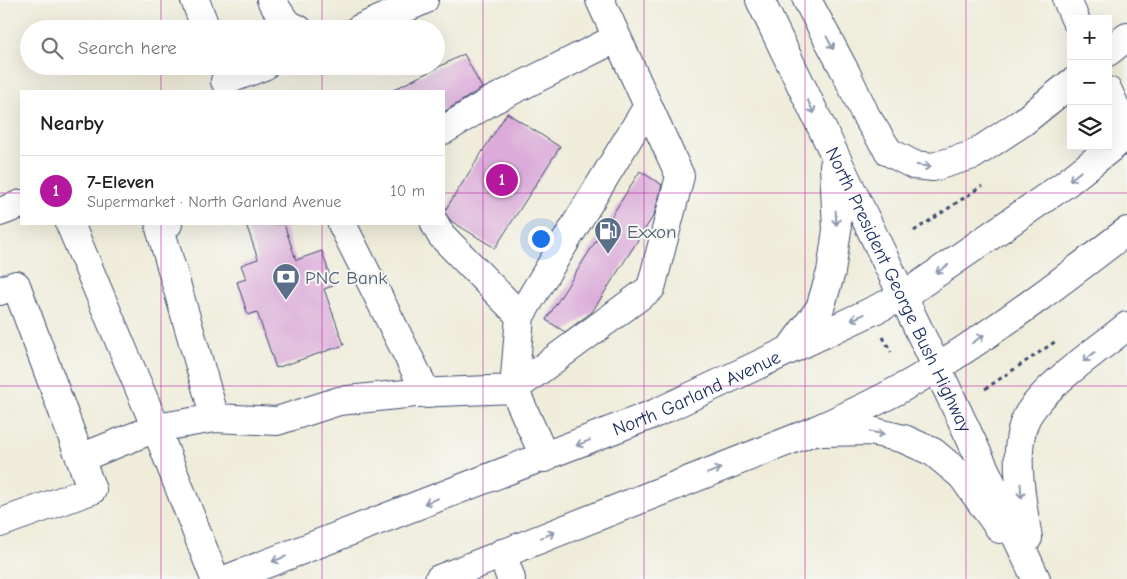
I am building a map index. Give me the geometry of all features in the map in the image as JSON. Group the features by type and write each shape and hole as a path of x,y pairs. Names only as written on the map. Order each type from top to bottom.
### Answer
{"main road":[{"path":"195,0 203,20"},
{"path":"271,0 284,20"},
{"path":"379,20 424,0"},
{"path":"80,458 156,428 216,418 276,421 339,400 415,393 514,389 651,288 680,176 600,0"},
{"name":"North President George Bush Highway","path":"760,0 902,297 938,367 1036,579"},
{"path":"807,0 846,73 866,116 889,152 914,165 933,167 973,155 1023,122 1067,86"},
{"path":"1067,0 1073,15"},
{"path":"1112,49 1127,37"},
{"path":"445,129 491,101 617,38"},
{"path":"224,79 236,75"},
{"path":"1112,100 1127,133"},
{"path":"545,458 514,389 520,316 648,106"},
{"name":"North Garland Avenue","path":"227,579 656,414 789,349 902,297 1064,185 1127,133"},
{"path":"789,349 820,308 831,272 837,230 833,152"},
{"path":"0,212 20,204"},
{"path":"70,225 156,428 214,579"},
{"path":"166,225 160,228 216,418"},
{"path":"342,225 426,394"},
{"path":"436,225 442,235 520,316"},
{"path":"439,579 850,415 938,367 1059,284 1127,231"},
{"path":"0,291 16,285 92,490 0,523"},
{"path":"1036,579 1022,503 1018,452 1028,414 1047,392 1127,326"},
{"path":"811,432 871,431 904,439 932,452 962,476 1036,579"},
{"path":"502,553 511,579"}],"path":[{"path":"879,330 891,352"}],"building":[{"path":"464,54 482,88 445,111 445,90 393,90 423,75 445,75 445,64"},
{"path":"507,113 560,147 495,248 451,221 445,210"},
{"name":"Exxon","path":"640,171 662,185 654,215 592,312 565,332 546,320"},
{"name":"PNC Bank","path":"246,225 284,225 296,260 322,251 333,286 324,289 344,345 276,368 257,312 248,315 237,282 246,279 241,265 258,259"}],"place":[{"name":"7-Eleven","path":"502,180"},
{"name":"Exxon","path":"608,255"},
{"name":"PNC Bank","path":"286,301"}]}
